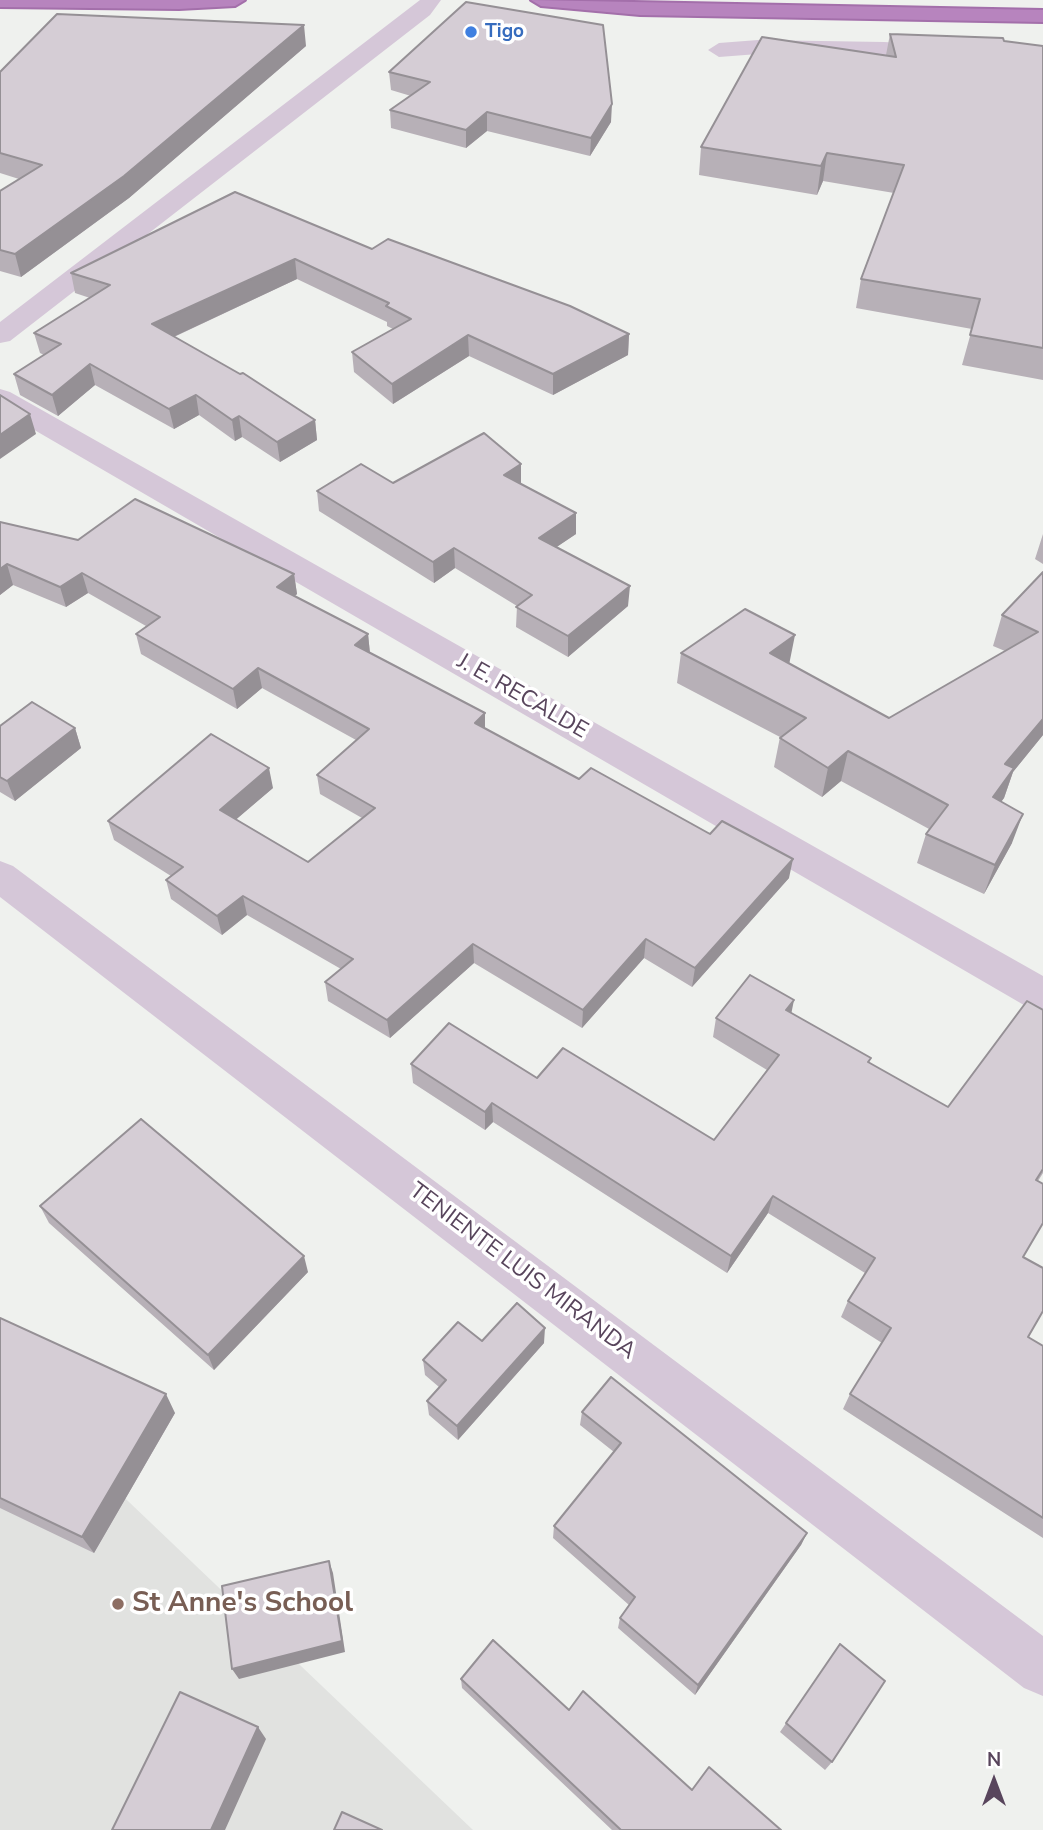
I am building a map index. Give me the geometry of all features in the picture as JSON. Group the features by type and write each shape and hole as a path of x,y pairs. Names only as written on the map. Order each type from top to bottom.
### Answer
{"highway":[{"path":"0,1 179,3 235,0"},
{"path":"541,0 640,9 1043,16"},
{"path":"1030,0 1043,0"}],"street":[{"path":"0,335 423,11 430,0"},
{"path":"719,50 758,47 884,49 1006,56 1043,62"},
{"name":"J. E. RECALDE","path":"0,398 1043,996"},
{"name":"TENIENTE LUIS MIRANDA","path":"0,876 1043,1668"}],"shaded area":[{"name":"St Anne's School","path":"0,1379 473,1830 0,1830"}],"building":[{"path":"466,2 603,25 612,104 591,138 487,112 466,130 390,110 430,82 389,72"},
{"path":"57,14 304,25 124,176 15,254 0,250 0,191 42,165 0,153 0,72"},
{"path":"890,34 1003,38 1004,41 1043,46 1043,348 970,335 980,299 861,279 904,165 827,153 821,166 701,147 762,37 896,57"},
{"path":"235,192 372,249 388,239 570,306 629,334 553,374 468,335 392,384 352,352 411,319 386,306 389,303 295,259 152,324 240,374 243,373 315,420 277,442 239,416 232,420 196,395 169,409 90,364 52,395 14,374 61,344 34,333 110,285 71,273"},
{"path":"0,395 30,414 0,435"},
{"path":"484,433 521,464 504,475 576,513 539,538 630,586 568,636 516,607 532,595 454,548 433,562 317,491 361,464 393,483"},
{"path":"135,499 294,574 277,587 368,634 355,645 485,713 475,723 579,779 591,768 710,834 722,821 793,859 695,968 646,939 583,1010 473,944 387,1020 325,982 353,959 243,896 217,916 166,880 183,867 108,821 211,734 269,768 220,810 308,862 375,808 317,775 369,729 258,668 233,689 136,634 160,617 82,573 60,587 7,564 0,569 0,522 78,540"},
{"path":"1043,572 1043,719 1005,764 1014,768 993,797 1023,814 995,865 926,834 948,805 848,751 828,768 780,738 806,718 681,653 745,609 795,635 770,653 889,718 1038,632 1002,615"},
{"path":"32,702 75,728 7,781 0,777 0,726"},
{"path":"750,975 794,1000 786,1010 871,1058 868,1062 948,1107 1027,1001 1043,1010 1043,1169 1036,1180 1043,1184 1043,1223 1023,1257 1043,1268 1043,1311 1028,1337 1043,1346 1043,1518 850,1394 891,1328 848,1301 875,1258 773,1196 731,1256 492,1103 485,1112 411,1064 449,1023 537,1078 563,1048 714,1140 779,1055 716,1018"},
{"path":"141,1119 304,1256 208,1355 40,1206"},
{"path":"517,1303 545,1328 457,1426 427,1401 446,1380 423,1360 458,1322 482,1341"},
{"path":"0,1318 166,1394 82,1537 0,1498"},
{"path":"611,1377 807,1533 698,1685 620,1618 635,1597 554,1526 621,1443 582,1412"},
{"path":"329,1561 342,1641 232,1669 222,1586"},
{"path":"493,1640 569,1710 583,1691 692,1790 709,1767 781,1830 621,1830 461,1679"},
{"path":"840,1644 885,1681 832,1762 786,1723"},
{"path":"180,1692 258,1727 211,1830 112,1830"},
{"path":"342,1812 382,1830 334,1830"}],"place":[{"name":"Tigo","path":"471,32"},
{"name":"St Anne's School","path":"118,1604"}]}
